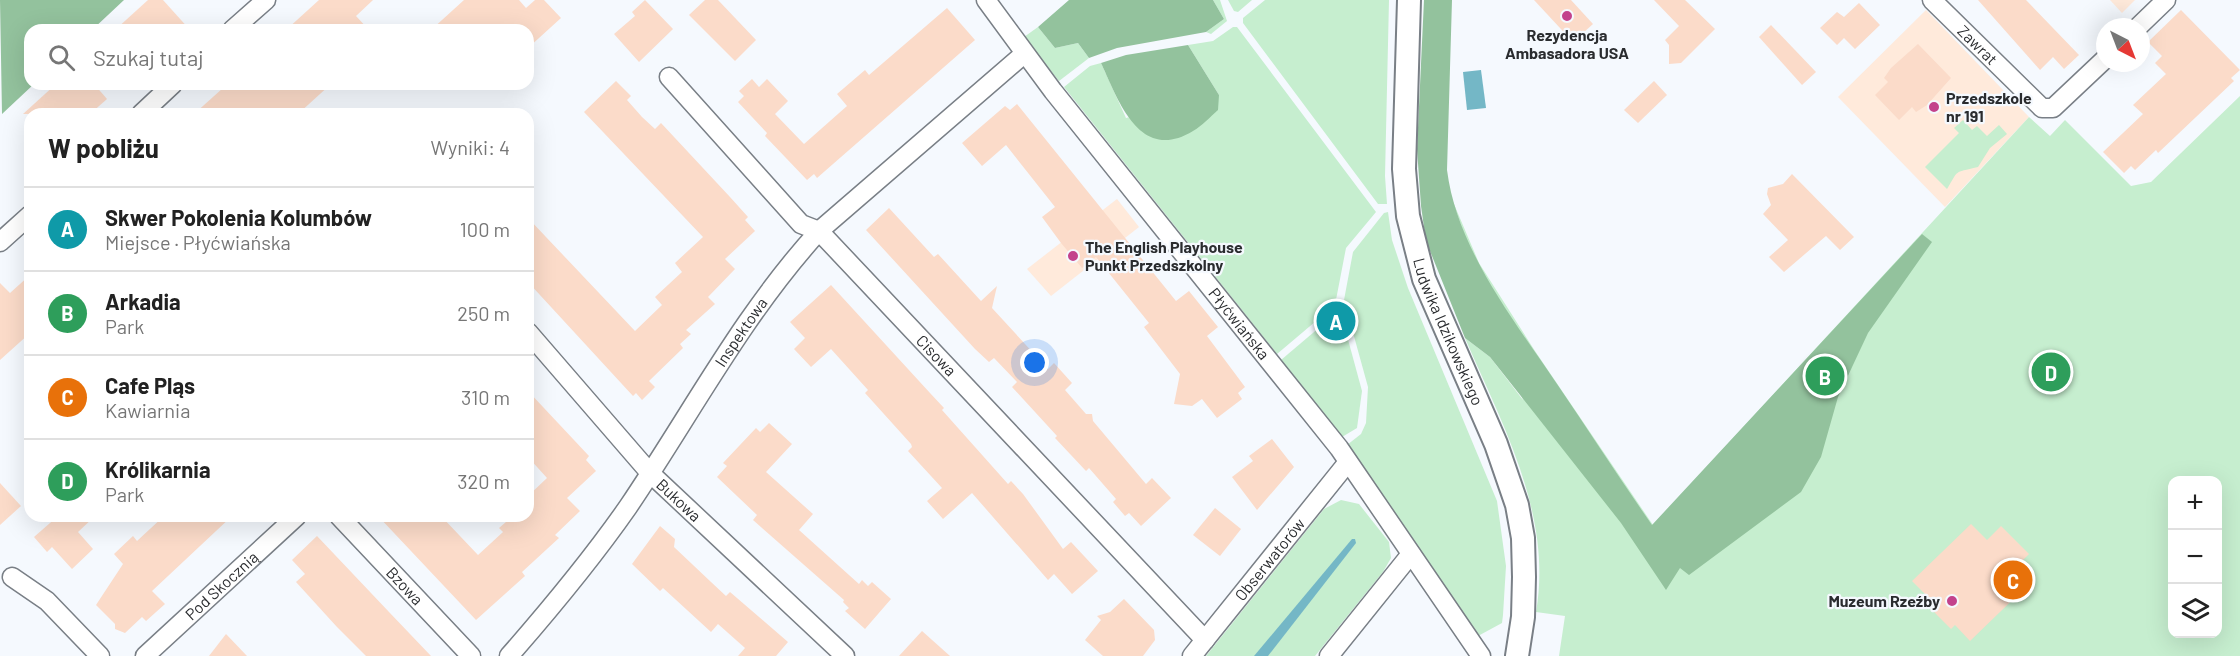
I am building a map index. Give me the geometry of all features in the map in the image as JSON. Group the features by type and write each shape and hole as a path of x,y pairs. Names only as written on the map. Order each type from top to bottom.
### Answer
{"street":[{"path":"239,24 266,0"},
{"name":"Płyćwiańska","path":"986,0 1024,54 1279,371 1348,462 1480,656"},
{"name":"Ludwika Idzikowskiego","path":"1408,0 1404,169 1407,216 1424,279 1496,444 1517,505 1523,538 1524,577 1523,616 1517,656"},
{"name":"Zawrat","path":"1932,0 2042,108 2053,108 2096,67"},
{"path":"2147,18 2166,0"},
{"name":"Inspektowa","path":"509,656 577,578 650,473 767,294 819,231 1024,54"},
{"name":"Cisowa","path":"669,76 801,224 819,231 1205,640"},
{"path":"147,108 167,90"},
{"path":"0,242 24,221"},
{"name":"Bukowa","path":"534,339 650,473 845,656"},
{"name":"Obserwatorów","path":"1192,656 1348,462"},
{"name":"Pod Skocznią","path":"145,656 290,522"},
{"name":"Bzowa","path":"345,522 471,656"},
{"path":"1329,656 1411,554"},
{"path":"12,578 47,601 100,656"}],"shaded area":[{"path":"2110,0 2135,0 2122,13"},
{"name":"Przedszkole nr 191","path":"1926,10 2029,117 1945,207 1838,97"},
{"name":"The English Playhouse Punkt Przedszkolny","path":"1117,199 1139,227 1051,296 1027,269"}],"green space":[{"path":"0,0 124,0 98,24 24,24 24,90 28,90 2,114"},
{"path":"1069,0 1213,0 1224,19 1206,32 1117,48 1089,58 1078,43 1055,48 1038,27"},
{"path":"1213,0 1220,0 1227,21 1211,34 1206,32 1224,19"},
{"path":"1228,0 1252,0 1238,12 1234,11"},
{"path":"1265,0 1389,0 1385,176 1387,204 1378,204 1243,23 1243,18"},
{"path":"1424,0 1452,0 1447,170 1462,228 1475,256 1506,309 1652,525 1922,234 1932,242 1868,333 1838,397 1821,457 1801,492 1689,575 1680,568 1666,590 1621,523 1490,357 1465,338 1426,241 1421,206 1417,149"},
{"path":"1038,27 1055,48 1078,43 1089,58 1059,81 1024,37"},
{"path":"1233,27 1237,27 1376,212 1346,248 1335,305 1277,354 1064,87 1090,66 1101,63 1126,118 1219,95 1188,45 1213,41"},
{"path":"1188,45 1219,95 1218,110 1193,131 1174,139 1158,139 1145,133 1133,123 1123,109 1101,63 1126,55"},
{"path":"2240,96 2240,656 1559,656 1565,616 1536,612 1539,576 1537,540 1531,505 1508,437 1465,338 1490,357 1523,400 1451,197 1479,263 1535,351 1653,525 2029,117 2050,136 2065,120 2131,186 2151,182"},
{"path":"1963,120 1972,130 1977,126 1987,136 1999,125 2007,134 1990,148 1978,167 1957,173 1947,189 1925,167 1959,133 1954,128"},
{"path":"1388,212 1392,240 1408,288 1497,501 1506,566 1502,623 1478,636 1347,445 1361,434 1366,423 1368,387 1344,300 1353,252 1384,213"},
{"path":"1340,310 1362,391 1357,428 1342,437 1281,360"},
{"path":"1341,500 1359,504 1389,542 1391,558 1383,572 1315,656 1206,656 1324,509"}],"water":[{"path":"1481,70 1486,108 1467,110 1463,72"},
{"path":"1352,539 1355,539 1356,543 1268,656 1254,656"}],"building":[{"path":"148,0 163,0 185,24 122,24"},
{"path":"319,0 373,0 356,16 363,24 293,24"},
{"path":"464,0 519,0 526,8 535,0 544,0 561,18 534,43 534,24 438,24"},
{"path":"645,0 673,29 639,62 614,34 635,16 632,12"},
{"path":"705,0 718,0 756,40 735,61 689,15"},
{"name":"Rezydencja Ambasadora USA","path":"1534,0 1571,0 1593,24 1573,42"},
{"path":"1654,0 1685,0 1715,29 1681,63 1669,64 1669,45 1665,40 1679,26"},
{"path":"1978,0 2026,0 2079,55 2064,69 2053,57 2040,70"},
{"path":"1859,3 1880,25 1855,49 1844,38 1837,45 1820,28 1837,12 1844,17"},
{"path":"947,8 975,40 817,178 814,174 807,180 765,136 767,133 738,102 744,96 739,91 752,79 759,87 767,79 788,101 775,114 804,144 847,106 837,94 865,70 869,75"},
{"path":"2181,10 2240,70 2231,78 2234,81 2158,153 2156,150 2135,170 2131,166 2124,173 2103,152 2143,114 2133,105 2166,74 2155,63 2162,56 2150,44 2150,40"},
{"path":"1771,25 1816,72 1802,85 1759,37"},
{"path":"1918,44 1951,78 1927,105 1916,112 1912,107 1899,120 1875,95 1888,82 1884,78 1891,68"},
{"path":"616,81 631,96 627,100 642,117 655,129 661,123 748,217 745,220 755,231 725,259 735,269 708,297 715,304 686,330 691,334 680,344 683,348 649,381 655,387 642,400 636,393 633,396 534,289 534,224 635,331 662,305 655,297 682,272 675,263 703,237 584,112"},
{"path":"1654,81 1667,95 1638,123 1624,110"},
{"path":"49,90 99,90 107,99 97,108 30,108"},
{"path":"221,90 324,90 305,108 201,108"},
{"path":"1017,104 1176,301 1189,291 1218,327 1207,336 1245,387 1238,393 1242,399 1217,418 1202,399 1192,406 1174,404 1180,374 1144,327 1149,323 1096,257 1082,268 1061,243 1042,217 1055,207 1006,145 982,166 962,143 1005,106 1010,110"},
{"path":"1792,174 1854,237 1840,250 1826,236 1784,272 1769,257 1788,240 1763,214 1771,205 1767,194 1768,188 1783,184"},
{"path":"889,208 934,257 938,254 981,301 997,286 992,308 1048,369 1054,363 1072,383 1065,390 1086,414 1092,414 1093,421 1146,484 1152,478 1171,498 1141,526 1129,513 1125,516 1113,502 1116,499 1089,468 1086,471 1055,438 1057,436 1012,387 1017,382 994,358 989,362 975,349 866,230"},
{"path":"24,280 24,338 0,360 0,283 10,293"},
{"path":"831,285 944,408 942,410 1008,484 1011,481 1023,494 1063,549 1071,542 1098,571 1072,594 1054,574 1048,580 972,493 943,519 927,501 942,488 908,451 912,447 911,444 865,393 868,390 831,349 811,367 794,349 805,338 790,322"},
{"path":"534,397 589,456 586,460 596,471 567,498 580,511 555,535 559,538 522,572 525,576 476,620 384,522 447,522 478,555 503,532 499,528 506,522 534,522 534,490 547,478 534,464"},
{"path":"769,423 792,444 766,472 813,514 799,530 859,584 862,580 868,586 872,582 891,599 865,629 845,611 849,608 843,602 844,600 753,520 757,515 717,477 727,466 723,463 756,428 760,432"},
{"path":"1272,439 1294,467 1257,510 1232,477 1253,461 1249,456"},
{"path":"0,483 21,506 0,525"},
{"path":"1215,508 1241,529 1220,556 1193,535"},
{"path":"51,522 89,522 78,532 93,549 72,569 52,547 47,552 34,537"},
{"path":"158,522 226,522 152,591 165,604 146,621 142,617 125,633 115,629 115,624 96,605 123,564 114,554 133,536 137,541"},
{"path":"1971,524 1987,540 2001,526 2029,554 2015,568 2030,583 1970,641 1955,625 1951,629 1937,615 1924,601 1928,597 1912,581"},
{"path":"660,526 675,539 674,547 726,596 730,592 788,642 776,656 738,656 745,648 718,624 711,632 663,588 660,591 632,564"},
{"path":"317,536 431,656 366,656 337,627 296,582 305,574 292,560"},
{"path":"1124,599 1154,630 1155,640 1143,656 1103,656 1085,640 1101,620 1097,616 1110,612"},
{"path":"922,631 950,656 899,656"},
{"path":"226,634 247,656 209,656"}],"place":[{"name":"Rezydencja Ambasadora USA","path":"1567,16"},
{"name":"Przedszkole nr 191","path":"1934,107"},
{"name":"The English Playhouse Punkt Przedszkolny","path":"1073,256"},
{"name":"Skwer Pokolenia Kolumbów","path":"1336,321"},
{"name":"Królikarnia","path":"2051,372"},
{"name":"Arkadia","path":"1825,376"},
{"name":"Cafe Pląs","path":"2013,580"},
{"name":"Muzeum Rzeźby","path":"1952,601"}]}
